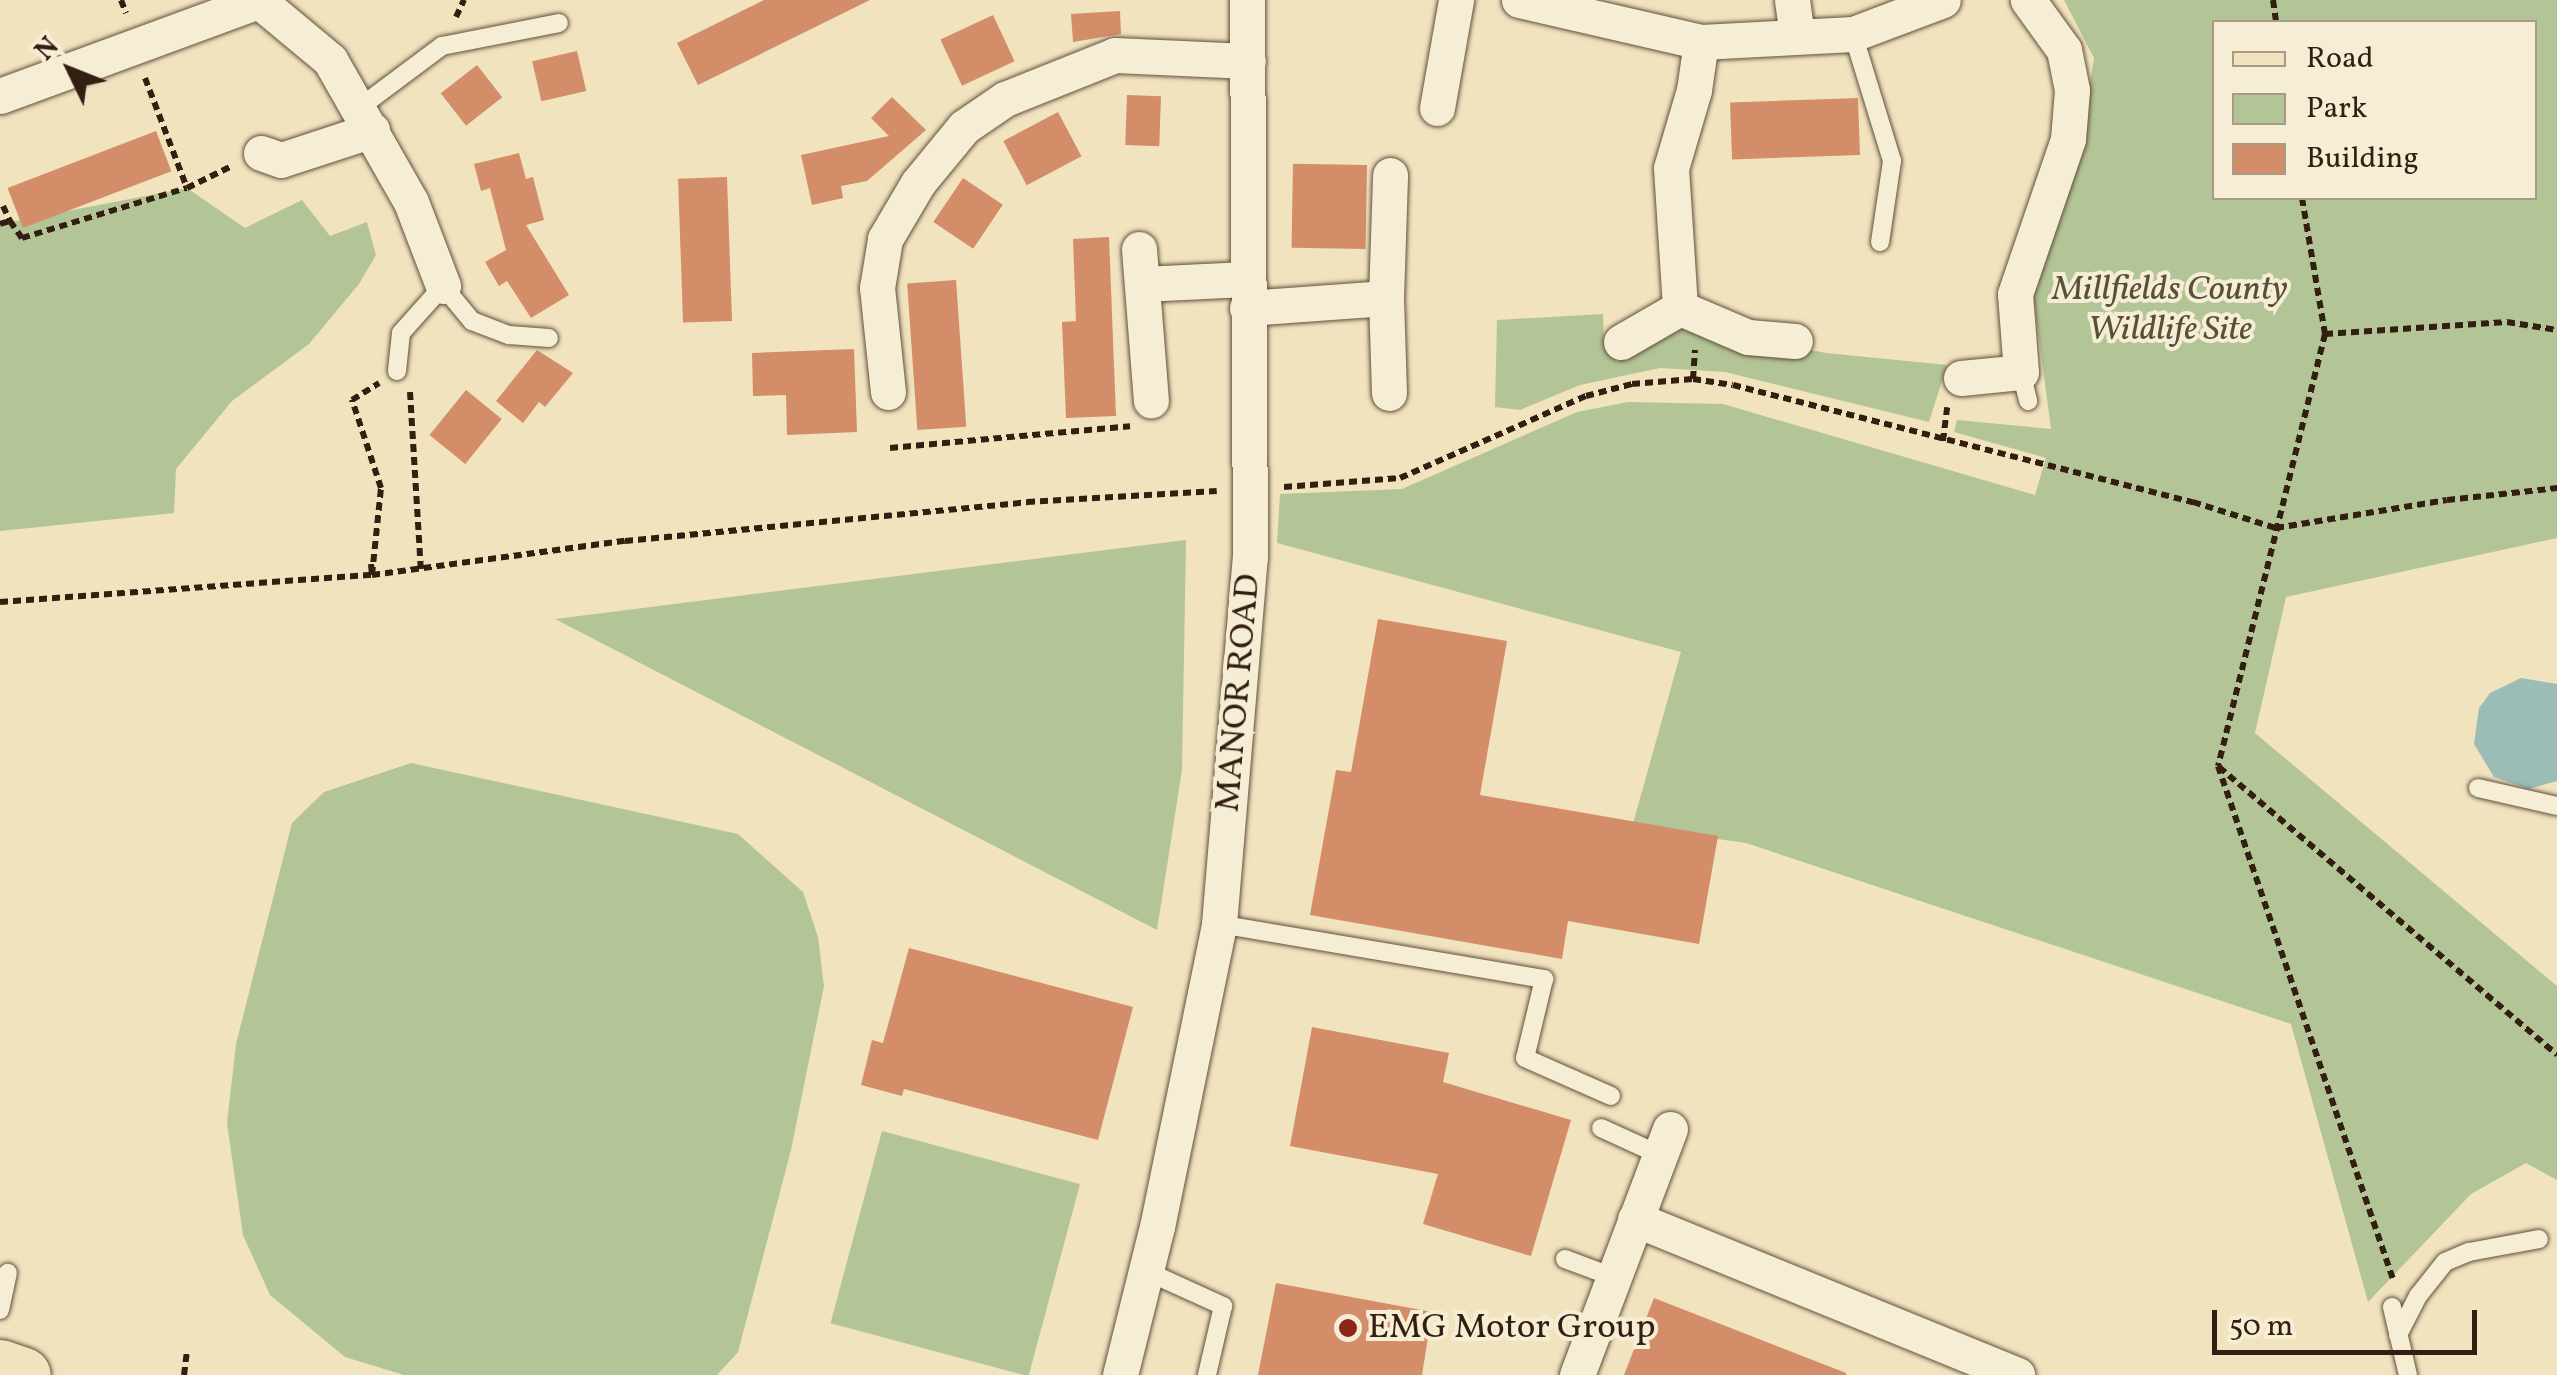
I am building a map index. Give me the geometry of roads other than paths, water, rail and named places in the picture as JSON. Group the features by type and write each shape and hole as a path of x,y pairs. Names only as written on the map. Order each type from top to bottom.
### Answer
{"main road":[{"path":"0,1367 24,1375"}],"street":[{"path":"0,96 258,0 330,60 411,202 443,286"},
{"name":"MANOR ROAD","path":"1120,1375 1146,1271 1219,924 1250,557 1247,0"},
{"path":"1437,108 1456,0"},
{"path":"1520,0 1701,42 1853,34 1942,0"},
{"path":"1792,0 1797,37"},
{"path":"1961,378 2024,386 2015,294 2068,139 2072,90 2064,50 2028,0"},
{"path":"1680,308 1670,168 1694,90 1701,42"},
{"path":"888,392 877,288 886,239 918,183 964,126 1004,100 1114,55 1248,61"},
{"path":"261,152 281,160 366,119"},
{"path":"1390,174 1386,298 1390,392"},
{"path":"1139,249 1151,402"},
{"path":"1142,284 1246,293 1386,298"},
{"path":"1680,308 1748,336 1794,341"},
{"path":"1621,342 1680,308"},
{"path":"1577,1375 1665,1142"},
{"path":"1636,1220 2017,1375"}],"lane":[{"path":"366,119 442,46 560,23"},
{"path":"1853,34 1892,161 1880,242"},
{"path":"397,371 401,333 443,286 472,321 509,335 549,338"},
{"path":"2478,788 2557,806"},
{"path":"1219,924 1544,979 1525,1058 1610,1096"},
{"path":"1602,1128 1665,1142"},
{"path":"2398,1335 2418,1296 2445,1262 2469,1252 2539,1238"},
{"path":"1564,1259 1613,1278"},
{"path":"1146,1271 1223,1306 1207,1375"},
{"path":"0,1310 8,1273"},
{"path":"2392,1308 2408,1375"}],"water":[{"path":"2521,678 2557,684 2557,781 2529,789 2494,777 2474,744 2479,708 2490,693"}],"place":[{"name":"EMG Motor Group","path":"1348,1328"}],"park label":[{"name":"Millfields County Wildlife Site","path":"2170,310"}]}
